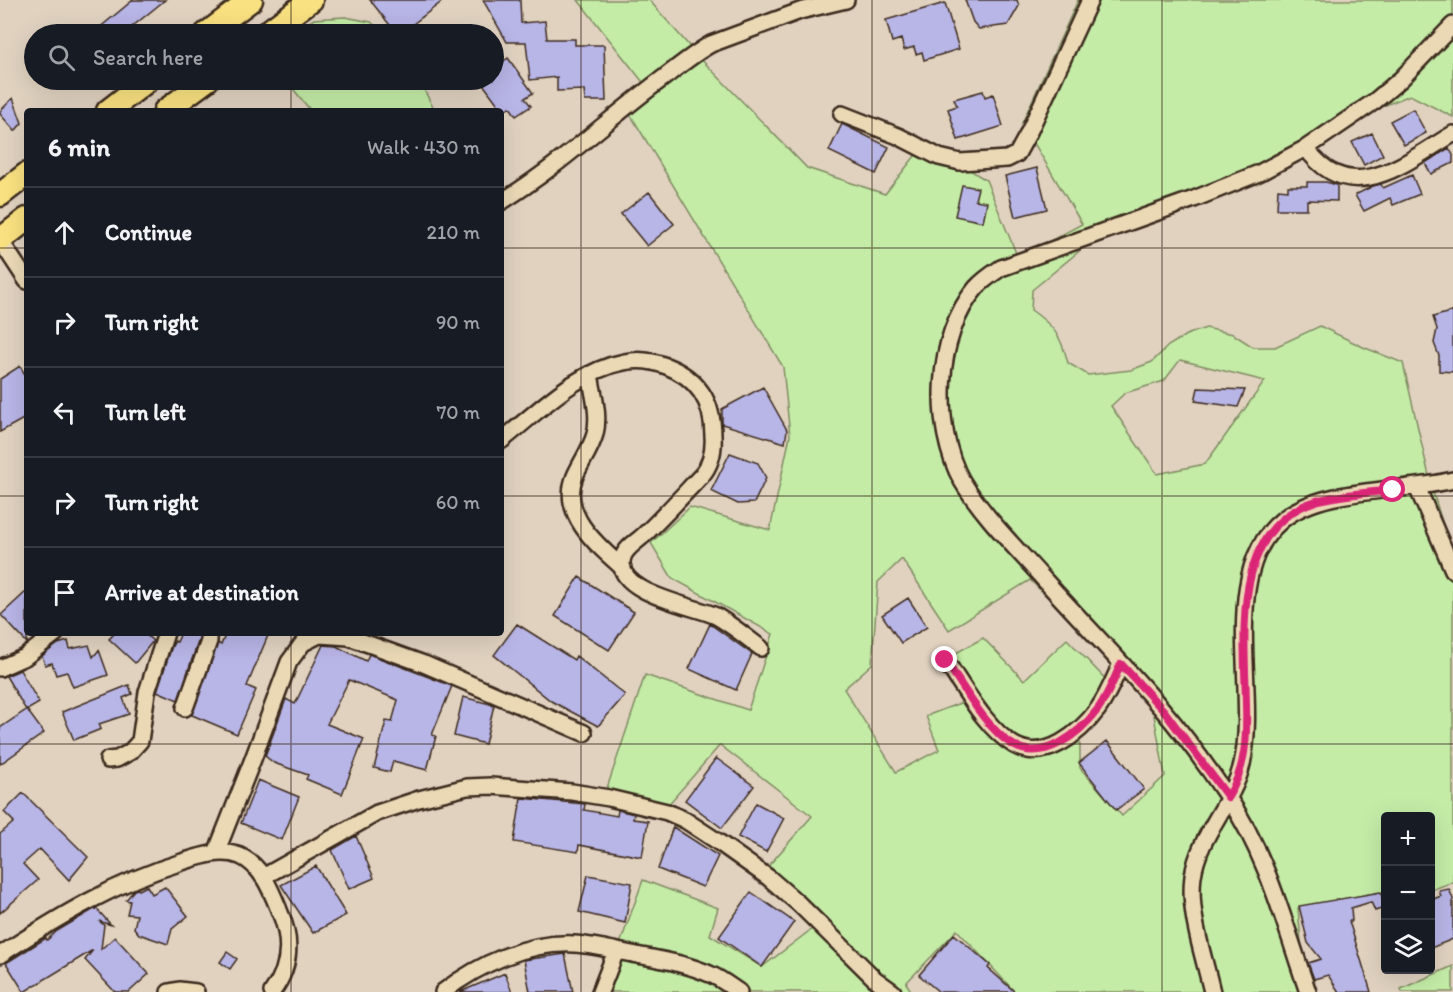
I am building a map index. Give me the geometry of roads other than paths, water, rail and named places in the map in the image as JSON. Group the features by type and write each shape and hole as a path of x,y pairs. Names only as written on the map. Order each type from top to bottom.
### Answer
{"highway":[{"path":"219,24 251,0"},
{"path":"279,24 311,0"},
{"path":"112,108 135,90"},
{"path":"169,108 193,90"},
{"path":"0,195 24,176"},
{"path":"0,240 24,221"}],"street":[{"path":"504,200 566,156 644,92 700,50 800,11 846,0"},
{"path":"842,114 898,136 944,160 969,163 998,161 1012,157 1017,154 1028,134 1090,0"},
{"path":"1308,992 1259,855 1228,797 1164,711 1015,547 972,496 962,480 952,459 944,428 944,378 948,347 953,328 969,297 988,277 1001,268 1194,199 1259,173 1306,148 1350,119 1392,86 1453,25"},
{"path":"1306,148 1318,164 1326,170 1348,179 1361,180 1390,170 1453,135"},
{"path":"0,240 24,276"},
{"path":"504,439 573,383 622,362 648,361 663,365 691,381 701,392 711,416 713,443 706,471 646,533 627,549 622,558 623,568"},
{"path":"590,374 597,416 596,424 591,444 572,486 572,502 587,534 623,568 632,581 653,596 714,615 761,648"},
{"path":"1212,992 1195,913 1193,877 1203,844 1240,772 1246,740 1246,600 1253,567 1268,535 1282,519 1315,502 1347,495 1417,487 1453,480"},
{"path":"1417,487 1453,570"},
{"path":"0,669 25,657 52,636"},
{"path":"108,760 117,759 130,752 140,741 147,692 165,636"},
{"path":"185,708 210,641 209,636"},
{"path":"216,853 254,759 289,662 303,643 317,636"},
{"path":"334,636 349,637 424,664 584,733"},
{"path":"945,660 990,724 1014,745 1027,751 1042,751 1055,747 1078,729 1102,702 1121,664"},
{"path":"263,876 377,813 459,788 491,786 572,792 609,798 667,812 685,820 717,841 769,878 799,904 874,979 893,992"},
{"path":"0,955 103,893 164,868 216,853 229,853 252,864 263,876 283,919 289,950 286,964 272,992"},
{"path":"443,992 492,962 516,953 572,944 673,962 694,968 714,976 739,992"},
{"path":"600,992 616,951"},
{"path":"169,992 178,990 196,992"}]}
